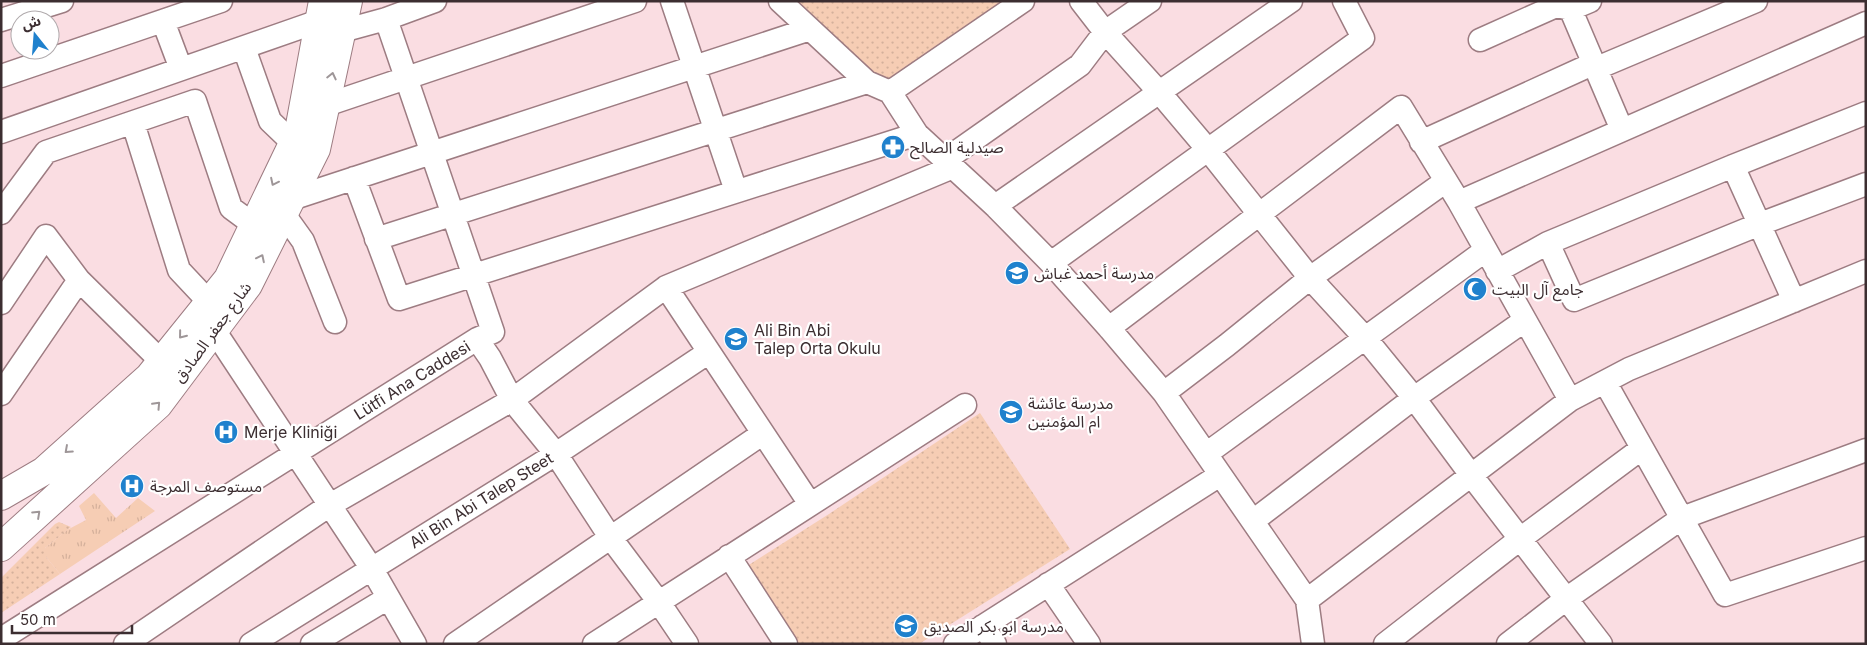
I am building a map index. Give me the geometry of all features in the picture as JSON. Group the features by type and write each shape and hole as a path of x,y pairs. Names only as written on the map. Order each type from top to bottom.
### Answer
{"main road":[{"name":"شارع جعفر الصادق","path":"1,496 44,471 149,377 228,279 299,131 328,18 348,1"},
{"name":"شارع جعفر الصادق","path":"1,547 158,405 248,285 316,148 326,105 328,18"}],"street":[{"path":"1,20 62,1"},
{"path":"1,76 164,14 221,1"},
{"path":"1,132 328,18 386,19 435,1"},
{"path":"326,105 635,1"},
{"path":"672,1 736,191"},
{"path":"780,1 867,82 890,92 917,134 996,206 1051,263 1110,328 1164,393 1307,600 1313,644"},
{"path":"890,92 1022,1"},
{"path":"1080,1 1209,150 1310,278 1366,338 1414,398 1600,644"},
{"path":"125,644 330,505 512,400 666,287 949,164 1080,65 1105,32 1150,1"},
{"path":"996,206 1291,1"},
{"path":"1051,263 1363,38 1344,1"},
{"path":"1421,142 1588,66 1597,68 1714,9 1756,1"},
{"path":"1480,40 1556,6 1576,4 1597,68 1622,130"},
{"path":"164,14 181,69"},
{"name":"Lütfi Ana Caddesi","path":"1,639 477,339 493,332 386,19"},
{"path":"1459,202 1866,23"},
{"path":"335,322 303,240 287,206 354,178 810,29"},
{"path":"244,48 270,121 293,143"},
{"path":"376,239 867,82"},
{"path":"1,213 46,152 195,101 231,208 254,225"},
{"path":"1110,328 1401,107 1459,202 1570,400"},
{"path":"1497,270 1548,243 1866,113"},
{"path":"133,123 179,270 209,302"},
{"path":"354,178 399,299 917,134"},
{"path":"1733,166 1794,301"},
{"path":"1164,393 1310,278 1446,181"},
{"path":"1548,243 1574,300 1760,224 1866,184"},
{"path":"1,303 46,236 79,280 161,361"},
{"path":"1206,454 1486,250"},
{"path":"1307,600 1570,400 1629,369 1866,271"},
{"path":"1,394 79,280"},
{"path":"666,287 810,504"},
{"path":"1253,521 1414,398 1524,321"},
{"path":"214,330 372,568 415,644"},
{"path":"477,339 490,358 512,400 556,454 610,536 687,644"},
{"name":"Ali Bin Abi Talep Steet","path":"251,644 556,454 709,352"},
{"path":"1605,382 1641,449 1725,595 1866,548"},
{"path":"594,644 965,405"},
{"path":"455,644 561,572 610,536 762,434"},
{"path":"1385,644 1520,539 1641,449"},
{"path":"1508,644 1566,599 1682,518 1866,450"},
{"path":"955,644 989,635 1048,584 1220,475"},
{"path":"729,556 786,644"},
{"path":"1048,584 1089,644"},
{"path":"312,644 388,598"}],"green space":[{"path":"796,1 1011,1 890,93"},
{"path":"980,413 1070,549 919,644 795,644 744,568 829,514"},
{"path":"94,493 116,518 138,498 155,511 60,574 46,557 45,548 67,530 86,520 79,506"},
{"path":"59,522 71,527 45,548 50,554 46,557 60,574 1,613 1,578"}],"place":[{"name":"صيدلية الصالح","path":"893,147"},
{"name":"مدرسة أحمد غباش","path":"1017,273"},
{"name":"جامع آل البيت","path":"1475,289"},
{"name":"Ali Bin Abi Talep Orta Okulu","path":"736,339"},
{"name":"مدرسة عائشة ام المؤمنين","path":"1011,412"},
{"name":"Merje Kliniği","path":"226,432"},
{"name":"مستوصف المرجة","path":"132,486"},
{"name":"مدرسة ابو بكر الصديق","path":"906,626"}]}
